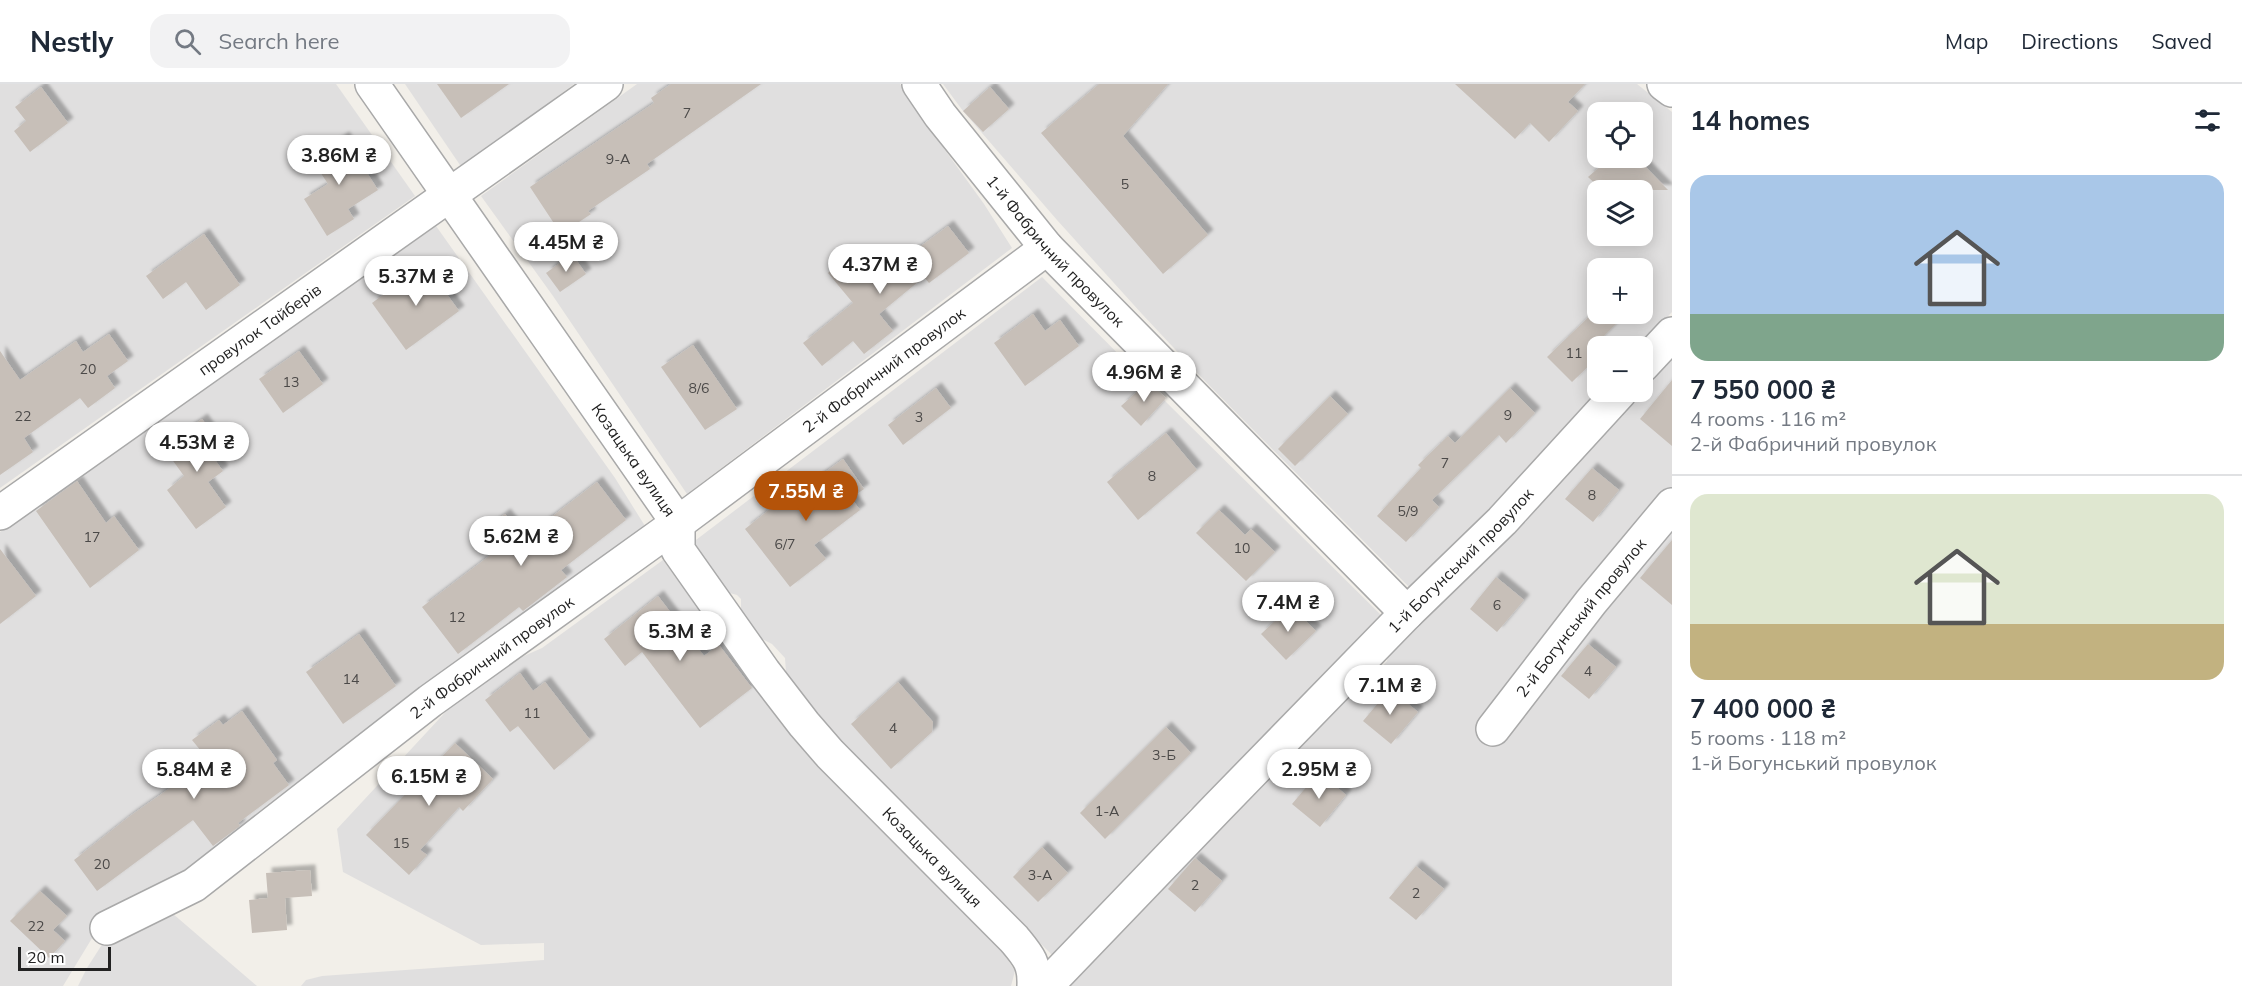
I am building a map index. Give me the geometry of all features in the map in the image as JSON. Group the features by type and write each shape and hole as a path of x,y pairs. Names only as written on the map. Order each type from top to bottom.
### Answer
{"street":[{"name":"Козацька вулиця","path":"372,84 678,523 678,550 797,716 830,754 898,824 1014,939 1029,957 1034,971 1034,986"},
{"name":"провулок Тайберів","path":"0,513 451,196 606,84"},
{"name":"1-й Фабричний провулок","path":"919,84 940,115 1047,249 1407,614"},
{"path":"1664,84 1672,90"},
{"name":"2-й Фабричний провулок","path":"107,928 194,885 430,701 678,523 1047,249"},
{"path":"1653,354 1672,334"},
{"name":"1-й Богунський провулок","path":"1046,986 1407,614 1502,521 1611,402"},
{"name":"2-й Богунський провулок","path":"1493,729 1591,602 1672,505"}],"shaded area":[{"path":"0,84 336,84 415,196 0,488"},
{"path":"405,84 574,84 468,164 460,165"},
{"path":"637,84 900,84 1012,248 687,494 553,296 481,196"},
{"path":"943,84 1637,84 1672,112 1672,312 1649,336 1587,336 1589,402 1413,591 1203,379 1057,220 963,111"},
{"path":"436,226 615,478 645,526 429,682 216,850 100,925 63,986 0,986 0,532"},
{"path":"1042,277 1383,617 1196,807 1191,808 1172,832 1054,957 842,744 799,692 786,672 785,658 772,644 760,638 741,610 741,599 737,595 726,592 692,543"},
{"path":"1672,356 1672,986 1069,986 1250,793 1253,795 1266,783 1265,775 1367,676 1377,673 1387,661 1389,651 1545,498 1633,402 1653,402 1653,379"},
{"path":"663,560 783,726 880,829 998,945 1015,971 1011,986 301,986 306,980 322,976 544,960 544,943 481,945 343,872 337,829 452,705 524,656 542,648"},
{"path":"165,907 257,986 78,986 110,932"}],"building":[{"path":"437,84 509,84 461,118"},
{"path":"671,84 761,84 647,164 650,169 588,211 591,214 561,234 530,187 654,103 651,98"},
{"path":"1099,84 1168,84 1123,136 1208,235 1163,274 1041,133"},
{"path":"1455,84 1585,84 1568,102 1578,111 1549,142 1530,123 1515,139"},
{"path":"41,87 68,123 30,152 14,131 26,121 15,107"},
{"path":"990,87 1009,109 983,132 963,111"},
{"path":"344,137 378,190 348,209 354,219 327,236 304,199 328,184 311,158"},
{"path":"1598,168 1647,168 1668,190 1653,190 1653,180 1591,180 1588,177"},
{"path":"948,226 969,253 929,283 924,277 879,314 893,331 864,354 853,341 822,366 803,343 853,303 828,273 850,255 872,282"},
{"path":"204,234 240,285 206,310 186,282 163,299 146,276"},
{"path":"572,254 586,274 560,292 546,273"},
{"path":"425,264 459,311 406,350 372,303"},
{"path":"1033,314 1045,331 1060,320 1079,346 1025,386 994,343"},
{"path":"1587,319 1587,324 1616,324 1604,336 1587,336 1587,368 1572,382 1547,357"},
{"path":"109,334 128,361 107,376 115,388 88,408 80,398 24,438 33,452 0,475 0,351 20,380 76,341 83,352"},
{"path":"693,345 737,409 705,430 661,367"},
{"path":"299,351 323,384 283,413 259,379"},
{"path":"1672,380 1672,446 1640,419"},
{"path":"1148,382 1166,398 1141,426 1121,406"},
{"path":"936,388 951,408 903,445 888,425"},
{"path":"1510,388 1535,413 1506,443 1499,435 1432,500 1439,507 1406,542 1377,516 1421,468 1418,465 1448,436 1455,443"},
{"path":"1330,396 1348,414 1295,466 1278,449"},
{"path":"202,419 226,452 215,460 223,471 208,482 226,507 196,529 167,490 184,476 163,447"},
{"path":"1166,433 1197,470 1138,520 1107,482"},
{"path":"843,459 864,489 851,498 860,510 814,545 826,559 790,587 745,529 780,501 782,504"},
{"path":"1592,468 1619,490 1593,522 1565,499"},
{"path":"77,481 106,523 114,516 139,550 90,588 36,511"},
{"path":"597,482 626,520 561,570 567,577 523,611 519,607 458,654 422,607 493,553 479,534 505,514 524,538"},
{"path":"1219,510 1245,535 1251,529 1275,552 1246,581 1196,533"},
{"path":"1672,540 1672,605 1640,578"},
{"path":"0,549 36,596 0,624"},
{"path":"1496,577 1524,600 1497,632 1470,609"},
{"path":"658,596 704,656 719,645 752,688 700,728 642,652 625,666 604,639"},
{"path":"1291,606 1316,631 1286,660 1261,634"},
{"path":"359,634 396,686 343,724 306,672"},
{"path":"1588,644 1616,667 1589,699 1561,676"},
{"path":"520,673 533,691 545,682 590,740 554,770 518,726 510,732 485,700"},
{"path":"898,682 933,722 932,732 891,769 851,724"},
{"path":"1390,689 1418,712 1391,744 1363,721"},
{"path":"242,711 277,760 273,763 289,785 238,823 240,826 213,846 193,820 97,891 74,860 130,816 197,769 190,759 201,751 192,740 219,720 223,725"},
{"path":"1166,727 1191,753 1105,839 1080,813"},
{"path":"455,743 493,779 463,811 459,807 420,850 427,855 409,875 366,835"},
{"path":"1319,772 1346,795 1320,827 1292,804"},
{"path":"1042,847 1068,873 1038,902 1013,877"},
{"path":"1195,858 1222,881 1195,912 1168,889"},
{"path":"1416,866 1444,889 1416,920 1389,898"},
{"path":"310,870 312,896 285,898 287,930 252,933 249,900 268,898 266,873"},
{"path":"40,891 67,916 53,930 65,941 49,958 10,921"}]}
